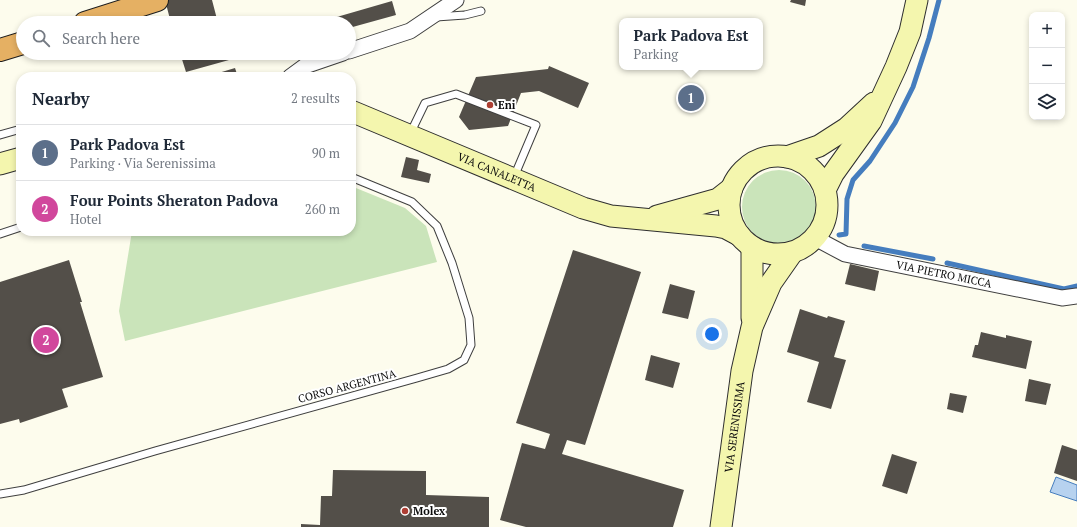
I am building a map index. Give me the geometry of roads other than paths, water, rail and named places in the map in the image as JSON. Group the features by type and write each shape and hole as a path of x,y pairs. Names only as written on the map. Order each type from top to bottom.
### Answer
{"highway":[{"path":"107,16 158,0"},
{"path":"0,50 16,45"}],"street":[{"path":"356,49 410,31 456,0"},
{"name":"VIA SERENISSIMA","path":"825,190 833,174 871,122 883,94 892,78 910,32 917,0"},
{"path":"297,72 305,66 323,60"},
{"name":"VIA SERENISSIMA","path":"787,157 819,146 847,128 883,94"},
{"name":"VIA CANALETTA","path":"356,113 583,208 611,216 726,228 745,241"},
{"name":"VIA SERENISSIMA","path":"721,527 742,371 752,327 771,283 792,253 815,238 824,224 827,207 825,190 819,178 810,168 799,161 787,157 770,157 754,163 741,173 732,188 728,204 731,221 745,241 753,278 752,327"},
{"path":"0,164 16,159"},
{"name":"VIA CANALETTA","path":"646,220 718,199 732,188"},
{"name":"VIA PIETRO MICCA","path":"815,238 845,254 1062,298 1077,296"},
{"path":"745,241 765,253 779,255 792,253"}],"lane":[{"path":"430,17 465,15 481,11"},
{"path":"409,135 425,103 456,94 536,125 513,179"},
{"path":"0,136 16,131"},
{"name":"CORSO ARGENTINA","path":"0,494 24,490 155,451 417,378 448,369 464,360 471,344 469,318 452,263 437,226 412,202 356,179"},
{"path":"0,234 16,229"}],"water":[{"path":"1056,477 1077,485 1077,501 1050,492"}],"waterway":[{"path":"839,235 846,234 847,199 853,180 870,161 895,123 913,87 929,38 939,0"},
{"path":"864,246 933,259"},
{"path":"947,263 1064,289 1077,286"}],"place":[{"name":"Park Padova Est","path":"691,98"},
{"name":"Eni","path":"490,105"},
{"name":"Four Points Sheraton Padova","path":"46,340"},
{"name":"Molex","path":"405,511"}]}
